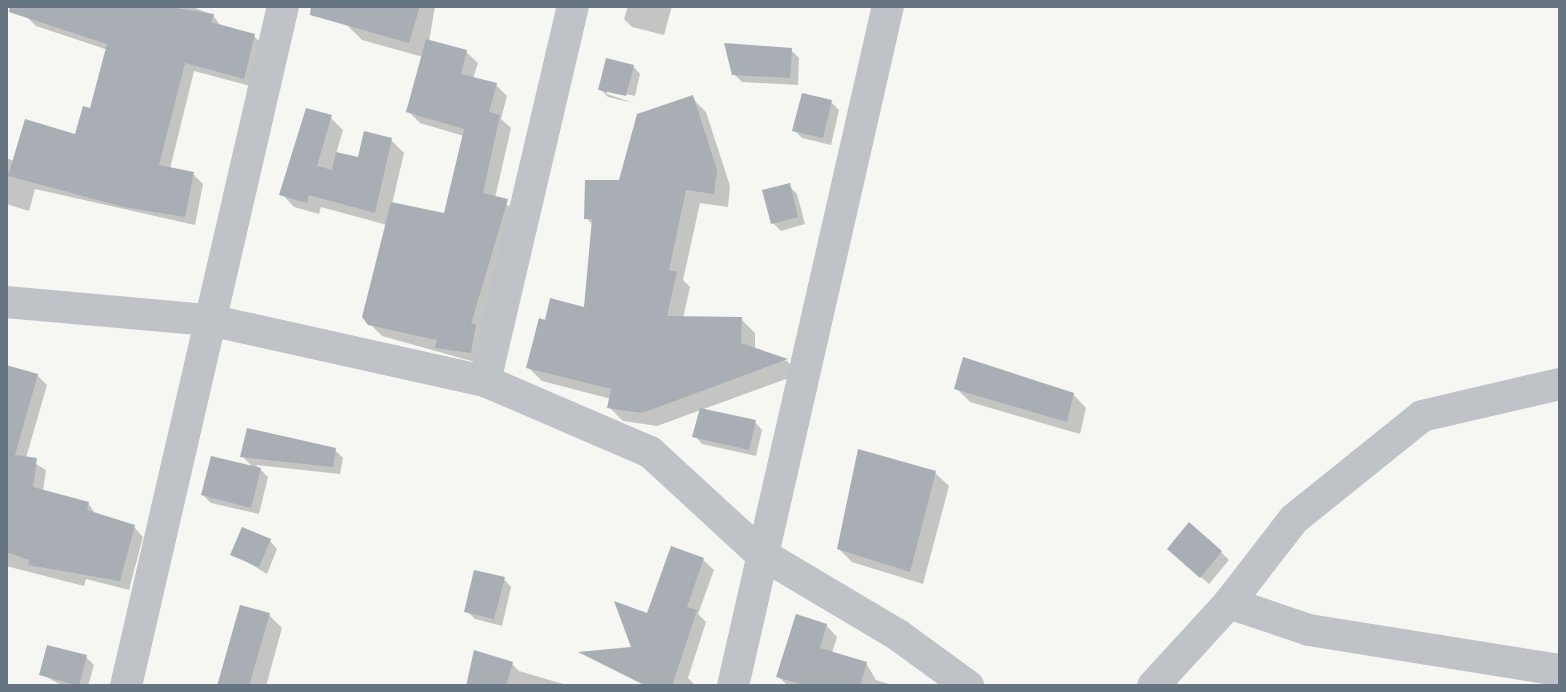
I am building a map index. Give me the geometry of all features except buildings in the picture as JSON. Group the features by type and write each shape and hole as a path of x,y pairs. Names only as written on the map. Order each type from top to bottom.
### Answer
{"street":[{"path":"126,686 283,6"},
{"path":"485,381 573,6"},
{"path":"733,686 760,553 888,6"},
{"path":"6,302 209,320 485,381 650,452 760,553 898,635 968,686"},
{"path":"1153,686 1229,603 1294,519 1422,416 1560,384"},
{"path":"1229,603 1309,630 1560,670"}]}
